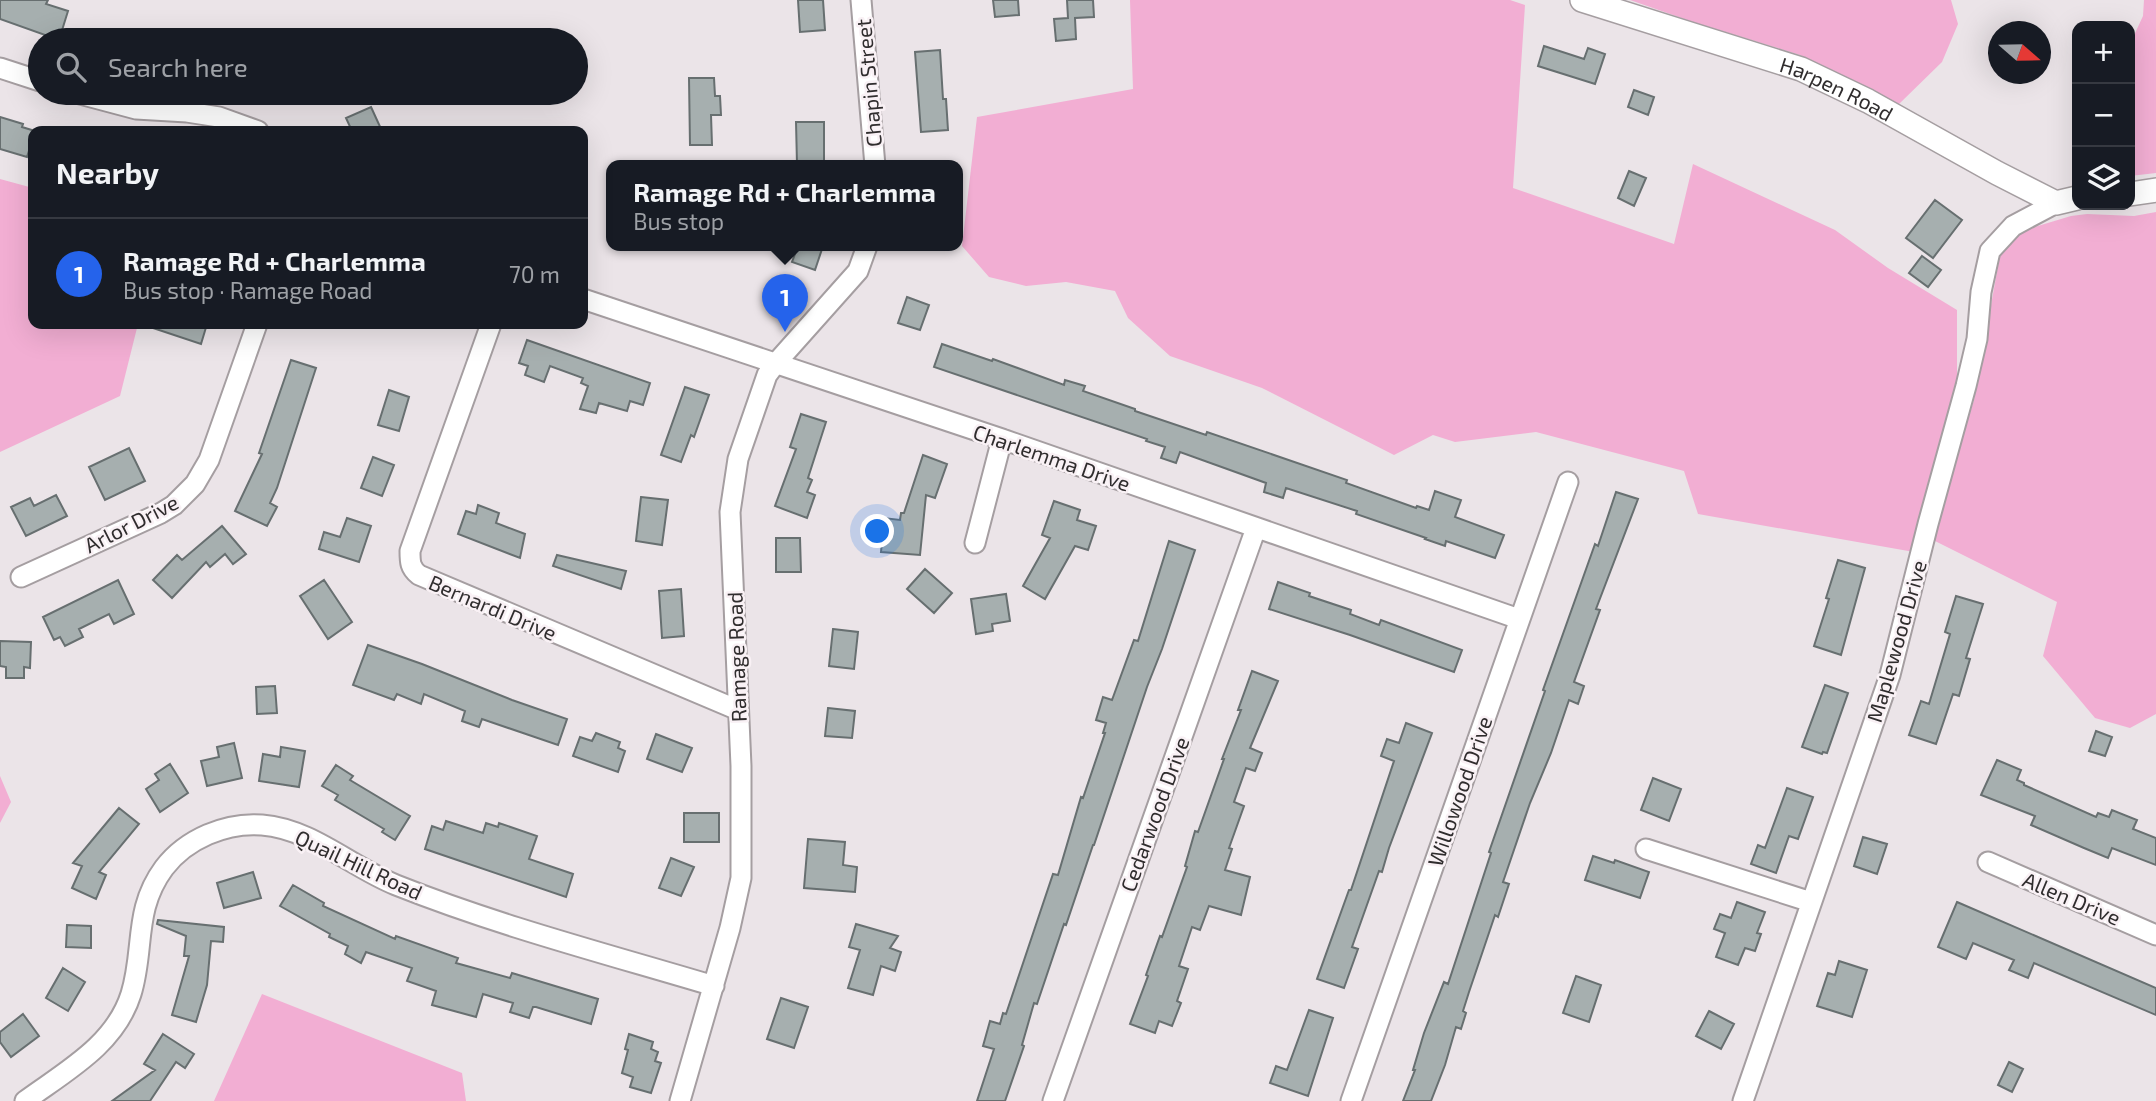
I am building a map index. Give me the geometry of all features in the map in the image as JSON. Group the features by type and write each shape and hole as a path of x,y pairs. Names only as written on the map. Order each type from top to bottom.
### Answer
{"street":[{"name":"Chapin Street","path":"860,0 874,160"},
{"name":"Harpen Road","path":"1582,0 1801,69 1868,101 1997,173 2066,200"},
{"path":"0,68 28,77"},
{"path":"118,105 136,110 219,117 244,126"},
{"path":"2135,193 2156,190"},
{"name":"Maplewood Drive","path":"1743,1101 1889,675 1966,386 1977,339 1981,292 1990,251 2013,226 2066,200"},
{"name":"Ramage Road","path":"680,1101 730,928 741,878 741,766 730,512 738,458 767,375 858,271 865,251"},
{"name":"Charlemma Drive","path":"588,301 1002,439 1519,619"},
{"name":"Arlor Drive","path":"21,577 161,513 186,495 209,460 255,329"},
{"name":"Bernardi Drive","path":"489,329 410,551 413,570 419,575 738,710"},
{"path":"975,543 1002,439"},
{"name":"Willowood Drive","path":"1351,1101 1568,482"},
{"name":"Cedarwood Drive","path":"1053,1101 1256,528"},
{"name":"Quail Hill Road","path":"25,1101 84,1059 117,1024 131,994 142,915 148,897 166,865 187,847 211,833 229,827 261,825 294,832 392,884 471,914 713,986"},
{"path":"1646,849 1811,902"},
{"name":"Allen Drive","path":"1988,862 2156,934"}],"shaded area":[{"path":"1130,0 1510,0 1525,5 1513,188 1674,244 1693,164 1835,230 1888,268 1957,310 1957,381 1914,552 1698,514 1684,471 1536,432 1455,442 1433,435 1394,455 1262,388 1170,356 1128,318 1115,291 1066,282 1026,286 989,277 963,247 977,117 1133,89"},
{"path":"1630,0 1951,0 1958,24 1942,62 1899,104 1800,55"},
{"path":"2144,0 2156,0 2156,173 2135,175 2135,33 2143,16"},
{"path":"0,179 28,187 28,329 137,329 120,396 0,452"},
{"path":"2156,212 2156,714 2130,728 2095,718 2043,656 2057,602 1931,539 1974,400 2000,255 2021,231 2071,216 2134,216"},
{"path":"0,776 11,802 0,823"},
{"path":"262,994 462,1073 466,1101 214,1101"}],"building":[{"path":"0,0 48,0 46,4 68,11 63,28 28,29 0,19"},
{"path":"798,0 823,0 825,30 800,32"},
{"path":"993,0 1018,0 1019,15 995,17"},
{"path":"1067,0 1093,0 1094,17 1075,18 1076,39 1056,41 1054,19 1068,18"},
{"path":"1544,46 1584,59 1588,48 1605,54 1595,84 1538,66"},
{"path":"940,50 948,130 921,132 915,52"},
{"path":"689,78 714,78 715,96 720,96 721,115 711,115 712,145 690,145"},
{"path":"1634,90 1654,97 1648,115 1628,107"},
{"path":"371,107 380,126 350,126 346,118"},
{"path":"0,117 23,124 22,127 28,129 27,157 0,149"},
{"path":"796,122 824,122 824,160 797,160"},
{"path":"1629,171 1646,178 1634,206 1618,198"},
{"path":"1935,200 1962,220 1933,258 1906,238"},
{"path":"796,251 821,251 815,270 792,262"},
{"path":"1922,256 1941,270 1928,287 1909,273"},
{"path":"907,297 929,305 920,330 898,323"},
{"path":"156,329 206,329 201,344"},
{"path":"527,340 650,383 643,405 630,401 627,411 599,403 596,413 580,409 588,386 581,383 583,378 550,366 544,382 525,375 528,366 519,363"},
{"path":"942,344 1064,385 1065,380 1085,386 1083,391 1135,411 1206,435 1207,432 1347,480 1346,483 1416,508 1417,506 1429,510 1435,491 1461,500 1455,517 1504,535 1495,558 1446,541 1445,546 1356,514 1357,511 1286,488 1283,498 1264,492 1266,483 1180,452 1176,463 1161,458 1165,447 1146,441 1147,439 934,367"},
{"path":"291,360 316,368 270,503 277,507 267,526 235,511 262,454 259,453"},
{"path":"685,387 709,395 694,437 691,435 681,462 661,455"},
{"path":"389,390 409,397 399,431 378,425"},
{"path":"801,414 826,422 808,478 812,480 807,492 815,495 807,518 775,506 796,449 790,447"},
{"path":"129,448 145,481 105,500 89,467"},
{"path":"923,455 947,464 935,498 926,495 920,555 881,552 884,518 900,520"},
{"path":"373,457 394,465 382,496 361,488"},
{"path":"1616,492 1638,499 1596,609 1600,610 1574,682 1584,686 1578,704 1569,700 1530,803 1503,882 1509,884 1498,917 1495,915 1469,992 1461,1029 1456,1027 1431,1101 1403,1101 1415,1070 1424,1033 1444,982 1448,984 1491,853 1489,852 1545,691 1543,690"},
{"path":"56,495 67,516 26,536 11,507 30,498 34,506"},
{"path":"641,497 668,500 662,545 636,541"},
{"path":"1054,501 1080,510 1077,520 1096,526 1088,550 1075,546 1045,599 1023,586 1050,538 1042,535"},
{"path":"478,505 499,513 496,523 525,534 520,558 458,534 466,511 476,514"},
{"path":"347,518 371,526 359,562 319,549 324,532 340,537"},
{"path":"222,526 246,554 233,564 225,554 210,567 206,562 172,598 153,580 177,555 182,560"},
{"path":"776,538 800,538 801,572 776,572"},
{"path":"1169,541 1195,550 1162,649 1066,925 1064,924 1037,1004 1034,1003 1022,1045 1024,1046 1005,1101 977,1101 994,1049 983,1046 990,1021 1000,1024 1003,1013 1006,1014 1053,874 1058,875 1081,797 1083,798 1105,733 1106,723 1096,720 1103,697 1112,700 1134,640 1138,641"},
{"path":"557,555 626,571 621,589 553,566"},
{"path":"1838,560 1865,568 1841,655 1814,646"},
{"path":"925,569 952,593 934,613 907,589"},
{"path":"118,580 134,614 114,624 109,614 79,629 83,637 65,646 60,637 54,640 43,617"},
{"path":"324,580 352,622 328,639 300,596"},
{"path":"1278,582 1351,610 1350,614 1379,625 1381,620 1462,650 1454,672 1269,609"},
{"path":"681,589 684,636 662,638 659,591"},
{"path":"1006,594 1010,621 992,624 993,631 976,634 971,599"},
{"path":"1956,596 1983,604 1966,658 1970,659 1959,696 1953,694 1936,744 1909,735 1921,701 1929,704 1950,634 1945,632"},
{"path":"833,629 858,632 854,669 829,666"},
{"path":"0,641 31,642 30,668 24,667 24,678 6,678 6,667 0,666"},
{"path":"368,645 567,719 558,745 482,719 479,727 462,721 465,711 424,694 421,704 397,694 394,700 353,685"},
{"path":"1252,671 1278,681 1250,748 1262,753 1255,771 1246,768 1234,802 1244,806 1229,848 1232,849 1225,870 1250,877 1241,915 1209,906 1200,930 1192,927 1179,966 1188,969 1177,1001 1181,1003 1172,1026 1159,1021 1155,1033 1130,1024 1187,867 1185,866 1195,831 1198,832"},
{"path":"1825,685 1848,693 1827,753 1822,754 1802,747"},
{"path":"275,686 277,713 257,714 256,687"},
{"path":"828,708 855,711 852,738 825,736"},
{"path":"1406,723 1432,733 1352,947 1358,949 1344,988 1317,979 1351,890 1394,761 1381,756 1387,739 1399,743"},
{"path":"2096,731 2112,737 2105,756 2089,751"},
{"path":"596,733 620,742 618,748 625,751 618,772 573,756 580,737 592,741"},
{"path":"656,734 692,748 682,772 647,759"},
{"path":"234,743 242,778 207,786 201,761 219,757 217,747"},
{"path":"281,747 305,751 299,787 259,781 263,754 280,757"},
{"path":"1997,760 2021,770 2017,780 2024,785 2096,817 2098,813 2109,817 2112,810 2137,820 2133,829 2156,838 2156,865 2112,848 2108,858 2031,825 2035,816 1981,795"},
{"path":"170,764 188,793 160,812 146,789 159,780 155,774"},
{"path":"336,765 353,776 350,780 410,816 395,840 382,832 384,829 335,800 338,795 322,786"},
{"path":"1653,778 1681,789 1669,821 1641,810"},
{"path":"1787,788 1813,797 1798,839 1789,836 1776,873 1751,864 1758,845 1765,848"},
{"path":"119,808 139,824 99,872 106,875 96,899 72,888 82,866 73,863"},
{"path":"684,813 719,813 719,842 684,842"},
{"path":"446,821 483,833 486,823 498,827 499,823 537,836 529,859 573,874 566,897 425,849 432,826 443,830"},
{"path":"1863,837 1887,844 1877,874 1854,866"},
{"path":"808,839 845,842 843,865 857,867 855,892 804,888"},
{"path":"1593,856 1614,863 1615,860 1649,872 1640,898 1585,880"},
{"path":"671,858 694,867 681,896 659,888"},
{"path":"253,872 261,898 224,908 217,883"},
{"path":"293,885 324,903 323,906 395,939 396,936 458,958 456,963 510,978 512,973 598,999 591,1024 536,1007 533,1007 529,1018 510,1012 513,1003 483,994 476,1017 432,1005 436,991 407,981 412,968 366,952 361,963 345,954 348,946 280,906"},
{"path":"1737,902 1765,912 1757,933 1761,934 1755,951 1745,948 1738,965 1716,957 1725,933 1714,929 1720,914 1731,918"},
{"path":"1957,902 2156,988 2156,1015 2034,963 2028,978 2009,970 2014,960 1973,943 1966,959 1938,947"},
{"path":"158,920 224,927 223,942 211,941 207,985 196,1022 172,1015 189,956 184,956 186,936 157,924"},
{"path":"856,924 898,936 890,948 901,952 895,971 881,966 873,995 848,988 860,950 849,947"},
{"path":"67,925 91,926 91,948 66,947"},
{"path":"1839,961 1867,970 1852,1017 1817,1006 1828,973 1835,975"},
{"path":"63,968 85,982 68,1011 46,998"},
{"path":"1576,976 1601,985 1589,1022 1563,1013"},
{"path":"781,998 808,1007 794,1048 767,1039"},
{"path":"1309,1010 1333,1018 1308,1096 1270,1083 1276,1066 1287,1070"},
{"path":"1709,1011 1734,1024 1721,1049 1696,1036"},
{"path":"23,1014 39,1036 11,1057 0,1042 0,1032"},
{"path":"163,1034 194,1054 185,1068 176,1062 150,1101 112,1101 155,1070 144,1064"},
{"path":"629,1034 653,1042 651,1049 658,1052 655,1061 661,1063 651,1093 630,1087 633,1077 622,1073"},
{"path":"2009,1062 2023,1069 2012,1092 1998,1085"}],"place":[{"name":"Ramage Rd + Charlemma","path":"785,332"}]}
